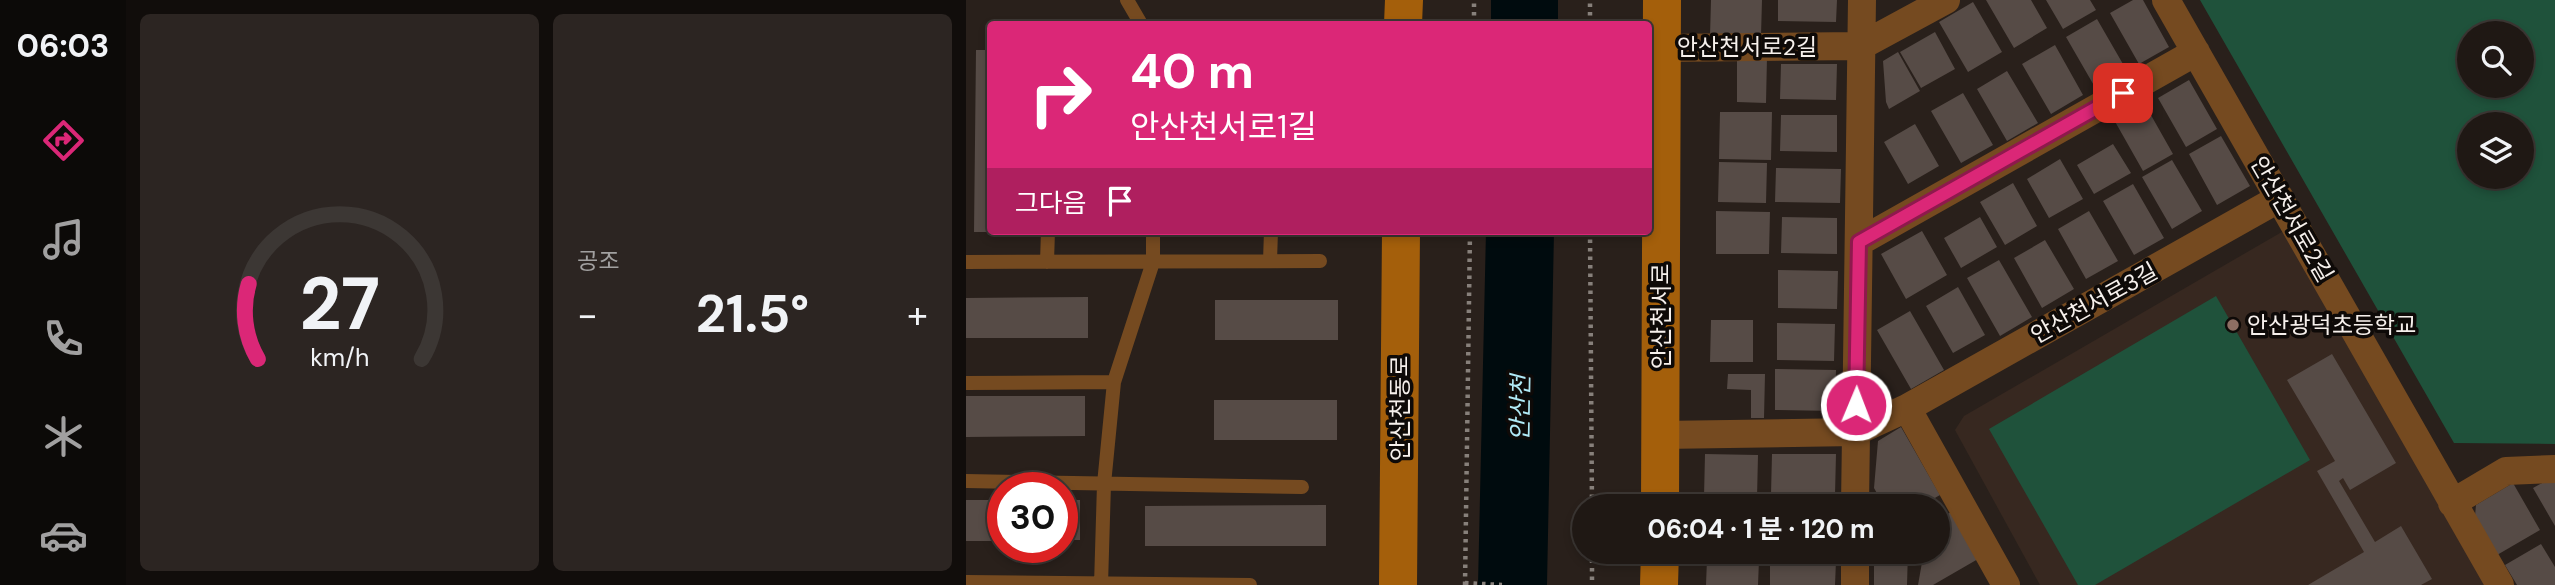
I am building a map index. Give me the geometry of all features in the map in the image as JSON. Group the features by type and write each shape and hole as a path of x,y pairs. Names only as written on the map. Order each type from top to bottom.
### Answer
{"street":[{"path":"1403,21 1404,0"},
{"name":"안산천서로","path":"1660,494 1662,0"},
{"path":"1855,494 1862,0"},
{"name":"안산천서로2길","path":"1662,48 1861,47 1946,0"},
{"name":"안산천서로2길","path":"2166,0 2500,585"},
{"path":"1859,242 2196,52"},
{"name":"안산천서로3길","path":"1661,435 1856,432 1907,408 2280,198"},
{"name":"안산천동로","path":"1398,585 1401,235"},
{"path":"1907,408 2007,585"},
{"path":"2452,503 2506,471 2555,469"},
{"path":"1659,585 1660,564"},
{"path":"1855,564 1855,585"}],"lane":[{"path":"1127,0 1139,21"},
{"path":"1047,262 1048,235"},
{"path":"1101,584 1104,484 1114,382 1153,262 1153,235"},
{"path":"1270,261 1271,235"},
{"path":"966,262 1320,261"},
{"path":"966,383 1114,382"},
{"path":"966,481 1302,487"},
{"path":"966,582 1250,585"}],"path":[{"path":"1474,0 1474,21"},
{"path":"1590,0 1590,21"},
{"path":"1470,235 1465,584 1502,585"},
{"path":"1590,235 1592,494"},
{"path":"1592,564 1592,585"}],"shaded area":[{"name":"안산광덕초등학교","path":"2287,229 2487,585 2040,585 1955,430 1964,416"}],"green space":[{"path":"2200,0 2555,0 2555,444 2454,443"},
{"path":"2216,296 2310,460 2095,585 2078,585 1989,429"}],"water":[{"path":"1491,0 1558,0 1558,21 1491,21"},
{"name":"안산천","path":"1486,235 1554,235 1547,585 1478,585"}],"building":[{"path":"1711,0 1762,0 1761,36 1710,36"},
{"path":"1778,0 1837,0 1836,22 1778,21"},
{"path":"1986,0 2031,0 2047,28 2014,48"},
{"path":"2046,0 2090,0 2096,10 2063,29"},
{"path":"2133,0 2143,0 2169,47 2139,64 2110,13"},
{"path":"1973,2 2002,52 1968,72 1939,22"},
{"path":"2097,19 2127,71 2096,89 2066,37"},
{"path":"1935,32 1955,69 1921,88 1900,52"},
{"path":"2055,45 2083,95 2051,114 2022,64"},
{"path":"976,50 987,50 987,232 974,232"},
{"path":"1898,52 1920,91 1889,109 1886,102 1883,61"},
{"path":"1737,56 1767,57 1766,103 1737,102"},
{"path":"1781,64 1837,64 1836,100 1780,99"},
{"path":"2007,71 2038,123 2007,141 1977,89"},
{"path":"2189,80 2217,129 2186,147 2158,98"},
{"path":"1963,93 1993,145 1961,163 1931,111"},
{"path":"2143,101 2173,154 2143,171 2113,118"},
{"path":"1720,112 1772,112 1771,160 1719,159"},
{"path":"1781,115 1837,115 1837,152 1780,151"},
{"path":"1915,124 1939,166 1908,184 1884,142"},
{"path":"2221,136 2250,186 2217,205 2189,154"},
{"path":"2113,144 2131,173 2094,194 2077,165"},
{"path":"2060,159 2083,199 2049,218 2027,179"},
{"path":"2172,160 2202,211 2172,229 2142,177"},
{"path":"1719,162 1767,163 1766,203 1718,202"},
{"path":"1776,168 1841,169 1840,203 1775,202"},
{"path":"2013,183 2037,226 2005,245 1980,202"},
{"path":"2133,184 2164,238 2134,255 2103,201"},
{"path":"1716,211 1770,212 1769,254 1716,254"},
{"path":"2089,211 2118,261 2086,279 2058,229"},
{"path":"1782,217 1837,218 1837,254 1781,253"},
{"path":"1980,217 1997,247 1961,268 1944,238"},
{"path":"1922,231 1947,275 1906,299 1881,254"},
{"path":"2045,240 2074,289 2042,308 2014,258"},
{"path":"1999,260 2032,317 2000,336 1967,278"},
{"path":"1778,270 1838,271 1837,309 1778,308"},
{"path":"1958,287 1985,335 1953,353 1926,306"},
{"path":"1088,297 1088,338 966,338 966,298"},
{"path":"1215,300 1338,300 1338,340 1215,340"},
{"path":"1910,311 1944,370 1911,389 1877,330"},
{"path":"1711,320 1753,320 1753,362 1710,362"},
{"path":"1777,323 1835,324 1834,361 1777,360"},
{"path":"2332,354 2396,463 2350,490 2343,478 2339,481 2375,542 2401,526 2432,579 2421,585 2308,585 2364,552 2317,471 2335,461 2287,380"},
{"path":"1775,369 1836,370 1835,411 1775,410"},
{"path":"1728,374 1765,374 1764,418 1751,418 1751,390 1727,389"},
{"path":"966,396 1085,396 1085,436 966,437"},
{"path":"1214,400 1337,400 1337,440 1214,440"},
{"path":"1901,427 1939,494 1877,494 1874,488 1878,441"},
{"path":"1705,454 1758,455 1757,494 1704,494"},
{"path":"1772,454 1836,454 1835,494 1771,494"},
{"path":"2555,481 2555,526 2533,488 2544,482"},
{"path":"2513,483 2540,530 2497,555 2475,516 2476,505"},
{"path":"966,500 987,500 987,541 966,541"},
{"path":"1078,500 1080,500 1078,540"},
{"path":"1326,505 1326,546 1145,546 1145,506"},
{"path":"1950,513 1978,559 1933,585 1918,585 1922,564 1950,564"},
{"path":"2541,544 2555,567 2555,585 2517,585 2505,565"},
{"path":"1707,564 1759,564 1758,585 1706,585"},
{"path":"1770,564 1836,564 1835,585 1770,585"},
{"path":"1874,564 1908,564 1907,585 1874,585"}],"place":[{"name":"안산광덕초등학교","path":"2233,325"}],"route":[{"path":"1856,405 1859,242 2123,93"}]}
